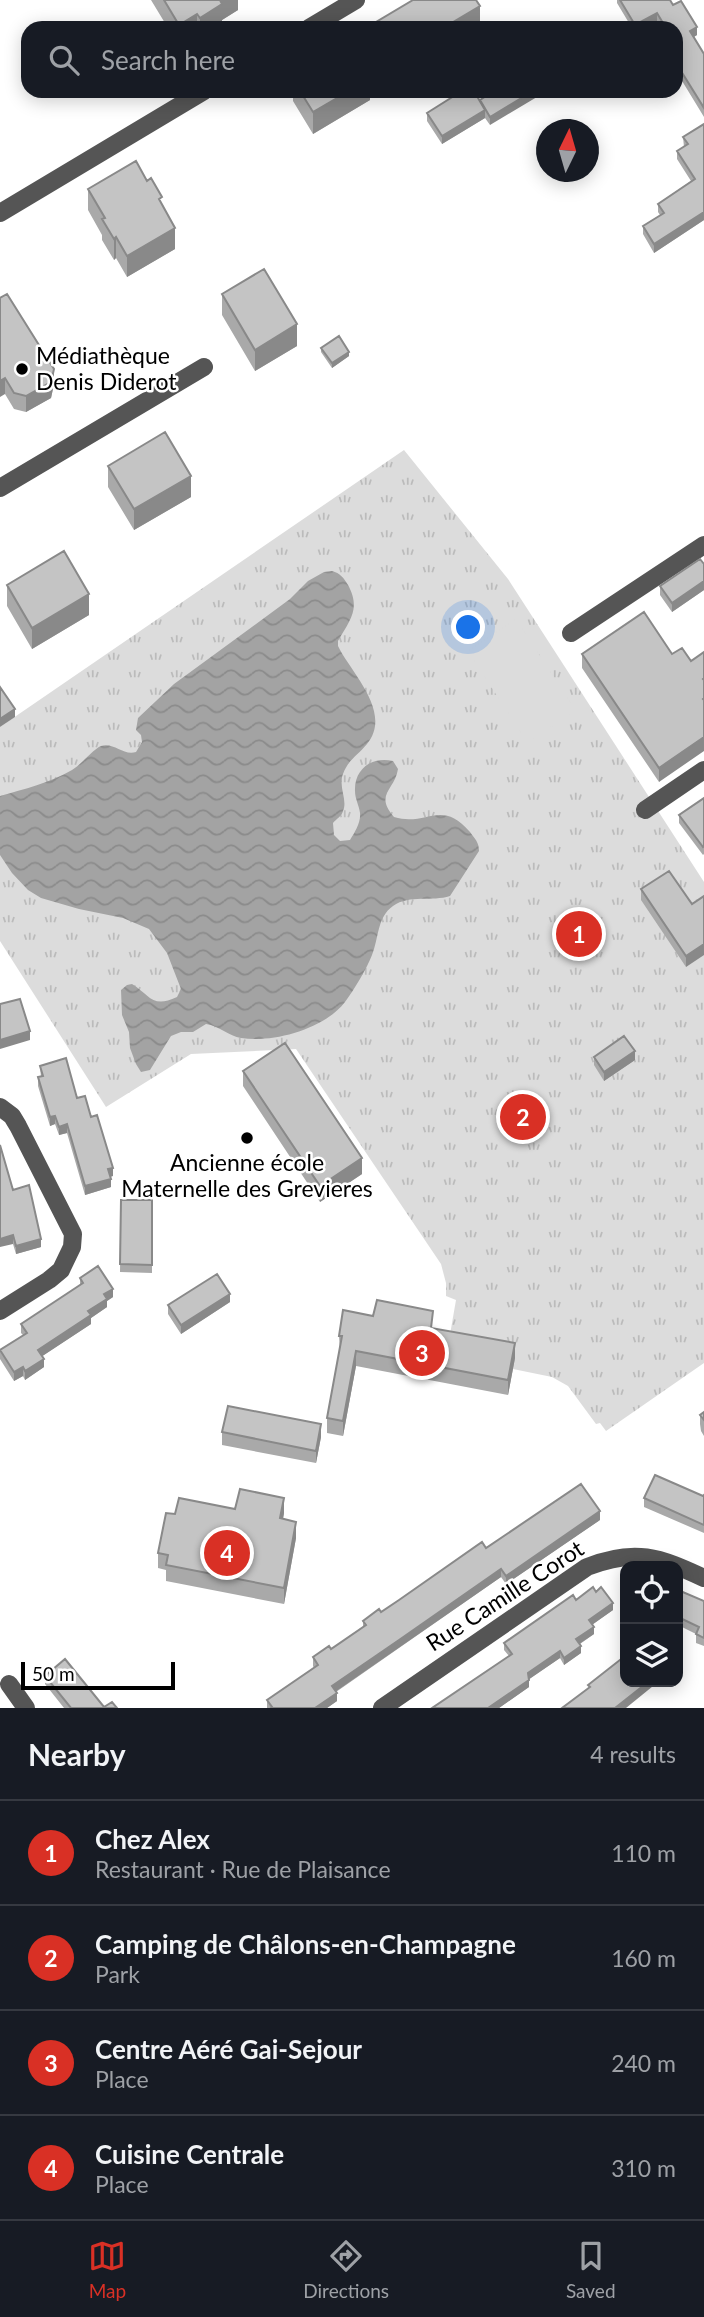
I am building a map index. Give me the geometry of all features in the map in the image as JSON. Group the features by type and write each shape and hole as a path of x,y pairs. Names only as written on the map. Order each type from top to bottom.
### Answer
{"street":[{"path":"321,21 356,0"},
{"path":"0,213 192,98"},
{"path":"0,488 204,367"},
{"path":"571,633 704,545"},
{"path":"645,810 704,770"},
{"path":"0,1107 12,1116 18,1126 72,1234 69,1258 61,1270 0,1311"},
{"name":"Rue Camille Corot","path":"382,1708 587,1567 616,1557 645,1555 704,1578"},
{"path":"9,1684 26,1708"}],"green space":[{"path":"404,450 508,579 704,882 704,1363 606,1431 600,1423 596,1424 568,1386 552,1377 513,1369 448,1346 456,1300 446,1296 441,1264 296,1049 191,1054 106,1107 0,941 0,727"},
{"path":"516,619 576,711 527,742 468,651"}],"water":[{"path":"332,571 345,580 354,601 352,614 338,646 367,693 375,719 374,732 343,774 344,807 333,823 334,835 340,841 350,840 360,816 355,794 358,776 371,762 385,760 393,761 398,769 386,797 388,809 394,817 451,817 470,832 479,851 450,896 407,900 388,911 381,922 372,955 360,979 345,1002 325,1020 298,1032 254,1039 237,1037 206,1024 193,1032 181,1032 171,1036 150,1070 141,1072 130,1048 129,1032 122,1015 121,990 132,984 157,1001 177,997 181,989 167,953 149,929 123,918 41,898 28,890 0,855 0,796 64,775 101,746 136,752 142,742 141,735 136,730 138,718 174,684 290,599 308,581 324,572"}],"building":[{"path":"164,0 220,0 222,4 200,18 197,14 186,21 177,21"},
{"path":"413,0 476,0 480,6 455,21 378,21"},
{"path":"620,0 670,0 673,5 681,1 697,27 690,31 704,54 704,108 683,74 683,21 662,21 657,13 642,21 633,21"},
{"path":"304,98 337,98 313,112"},
{"path":"451,98 478,98 485,110 442,136 427,113"},
{"path":"483,98 521,98 490,117 480,100"},
{"path":"704,124 704,212 654,244 643,226 664,213 658,204 695,179 677,151 688,144 683,137"},
{"path":"136,161 147,181 151,178 175,228 127,256 102,219 105,218 88,189"},
{"path":"264,269 297,324 255,350 222,294"},
{"name":"Médiathèque Denis Diderot","path":"7,294 54,369 51,382 26,396 14,393 5,378 0,381 0,298"},
{"path":"339,336 349,352 332,363 321,348"},
{"path":"165,432 191,476 134,509 108,466"},
{"path":"64,551 89,594 32,628 7,585"},
{"path":"700,559 704,564 704,581 672,603 660,586"},
{"path":"644,612 672,654 682,648 691,661 704,652 704,737 659,768 582,654"},
{"path":"0,687 15,709 0,719"},
{"path":"704,798 704,846 703,847 679,815"},
{"path":"669,871 692,904 704,896 704,944 686,956 641,889"},
{"path":"578,918 589,933 570,946 560,930"},
{"path":"20,999 30,1031 0,1040 0,1004"},
{"path":"624,1036 635,1051 604,1072 594,1057"},
{"path":"285,1043 362,1158 320,1186 243,1071"},
{"path":"66,1058 77,1098 85,1096 91,1117 97,1115 113,1168 108,1169 111,1179 85,1186 67,1124 59,1127 55,1116 50,1117 38,1077 43,1076 40,1066"},
{"path":"0,1145 13,1190 29,1185 41,1239 16,1246 13,1235 0,1239"},
{"path":"121,1200 152,1200 152,1265 120,1264"},
{"path":"98,1266 113,1289 104,1294 107,1299 88,1311 91,1315 38,1350 44,1359 25,1371 23,1367 14,1372 0,1350 27,1333 21,1324 83,1283 80,1278"},
{"path":"217,1274 230,1294 181,1325 168,1305"},
{"path":"377,1300 433,1311 431,1328 515,1343 508,1380 356,1351 343,1421 327,1418 342,1336 339,1336 343,1310 373,1316"},
{"path":"228,1406 321,1424 316,1451 222,1432"},
{"path":"655,1475 704,1495 704,1525 644,1498"},
{"path":"581,1484 600,1511 506,1576 501,1569 332,1686 337,1693 315,1708 271,1708 267,1700 318,1665 313,1657 329,1646 331,1649 366,1625 363,1621 379,1609 381,1612 482,1542 486,1548"},
{"path":"240,1489 284,1498 280,1518 296,1522 284,1588 166,1565 168,1555 158,1553 166,1513 175,1514 179,1498 235,1509"},
{"path":"593,1587 596,1592 601,1587 613,1603 589,1620 594,1627 576,1639 581,1646 564,1658 560,1651 528,1673 529,1680 488,1708 432,1708 512,1654 504,1643 573,1595 576,1600"},
{"path":"683,1592 704,1601 704,1638 696,1634 699,1627 683,1619"},
{"path":"65,1659 104,1707 112,1702 117,1708 71,1708 45,1676"},
{"path":"620,1660 620,1687 642,1687 615,1708 562,1708 590,1687 588,1685"}],"place":[{"name":"Médiathèque Denis Diderot","path":"22,369"},
{"name":"Chez Alex","path":"579,934"},
{"name":"Camping de Châlons-en-Champagne","path":"523,1117"},
{"name":"Ancienne école Maternelle des Grevieres","path":"247,1138"},
{"name":"Centre Aéré Gai-Sejour","path":"422,1353"},
{"name":"Cuisine Centrale","path":"227,1553"}]}
